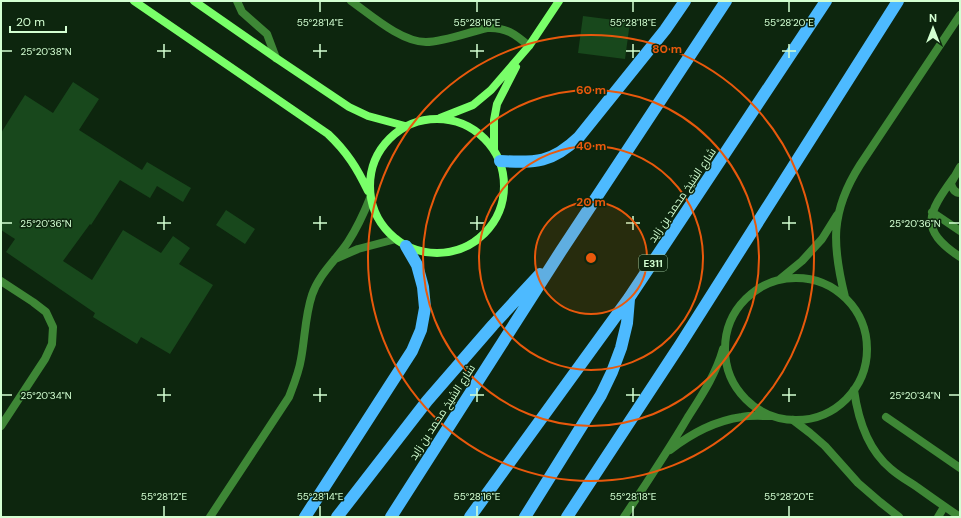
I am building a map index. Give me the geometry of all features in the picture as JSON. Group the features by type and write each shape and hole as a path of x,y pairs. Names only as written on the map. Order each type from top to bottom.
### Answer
{"highway":[{"path":"500,161 526,162 542,160 556,155 568,147 579,137 660,36 685,1"},
{"name":"شارع الشيخ محمد بن زايد","path":"391,517 561,251 726,1"},
{"name":"شارع الشيخ محمد بن زايد","path":"470,517 630,298 826,1"},
{"path":"567,517 680,345 898,1"},
{"path":"305,517 412,351 421,330 424,308 423,286 417,265 401,243"},
{"path":"337,517 427,401 493,325 561,251"},
{"path":"525,517 600,395 612,372 627,323 630,298"}],"main road":[{"path":"134,1 328,134 354,163 370,196 379,221 387,231 401,243 425,252 446,252 465,247 482,236 495,220 503,201 505,181 500,161 494,149 479,133 473,129 460,122 439,118"},
{"path":"194,1 276,58 358,112 405,126"},
{"path":"494,149 494,120 497,104 527,49 559,1"},
{"path":"370,196 369,177 373,162 378,152 392,135 405,126 422,120 439,118 480,101 527,49"}],"street":[{"path":"237,1 242,12 267,34 276,58"},
{"path":"351,1 397,33 416,41 436,41 493,27 511,32 527,49"},
{"path":"845,297 838,263 836,243 837,215 842,197 850,180 960,15"},
{"path":"960,167 935,204 932,212 932,222 938,240 960,257"},
{"path":"954,177 951,183 952,189 957,193 960,193"},
{"path":"210,517 289,397 297,378 312,295 324,272 348,242 356,229 370,196"},
{"path":"932,212 960,231"},
{"path":"624,517 666,453 713,375 730,321 742,302 758,288 779,279 802,261 817,245 837,215"},
{"path":"334,260 358,249 401,243"},
{"path":"666,453 688,436 714,424 742,417 771,416 793,420 816,417 838,407 854,390 865,367 867,342 860,318 845,297 826,284 803,278 779,279"},
{"path":"1,281 46,312 53,327 52,344 45,359 1,426"},
{"path":"724,342 726,365 735,387 751,404 771,416"},
{"path":"854,390 861,425 869,441 879,455 891,469 960,517"},
{"path":"886,417 960,468"},
{"path":"793,420 810,432 825,446 858,483 900,517"},
{"path":"938,517 944,507"}],"building":[{"path":"583,16 630,22 625,59 578,53"},
{"path":"73,82 99,99 79,130 142,170 147,162 191,188 183,202 157,186 150,198 120,180 91,225 90,224 63,261 92,280 123,230 161,253 173,236 190,248 179,264 213,285 170,354 141,337 137,344 93,317 95,313 6,252 15,239 1,230 1,133 25,95 53,113"},
{"path":"226,210 255,229 245,244 216,225"}]}
